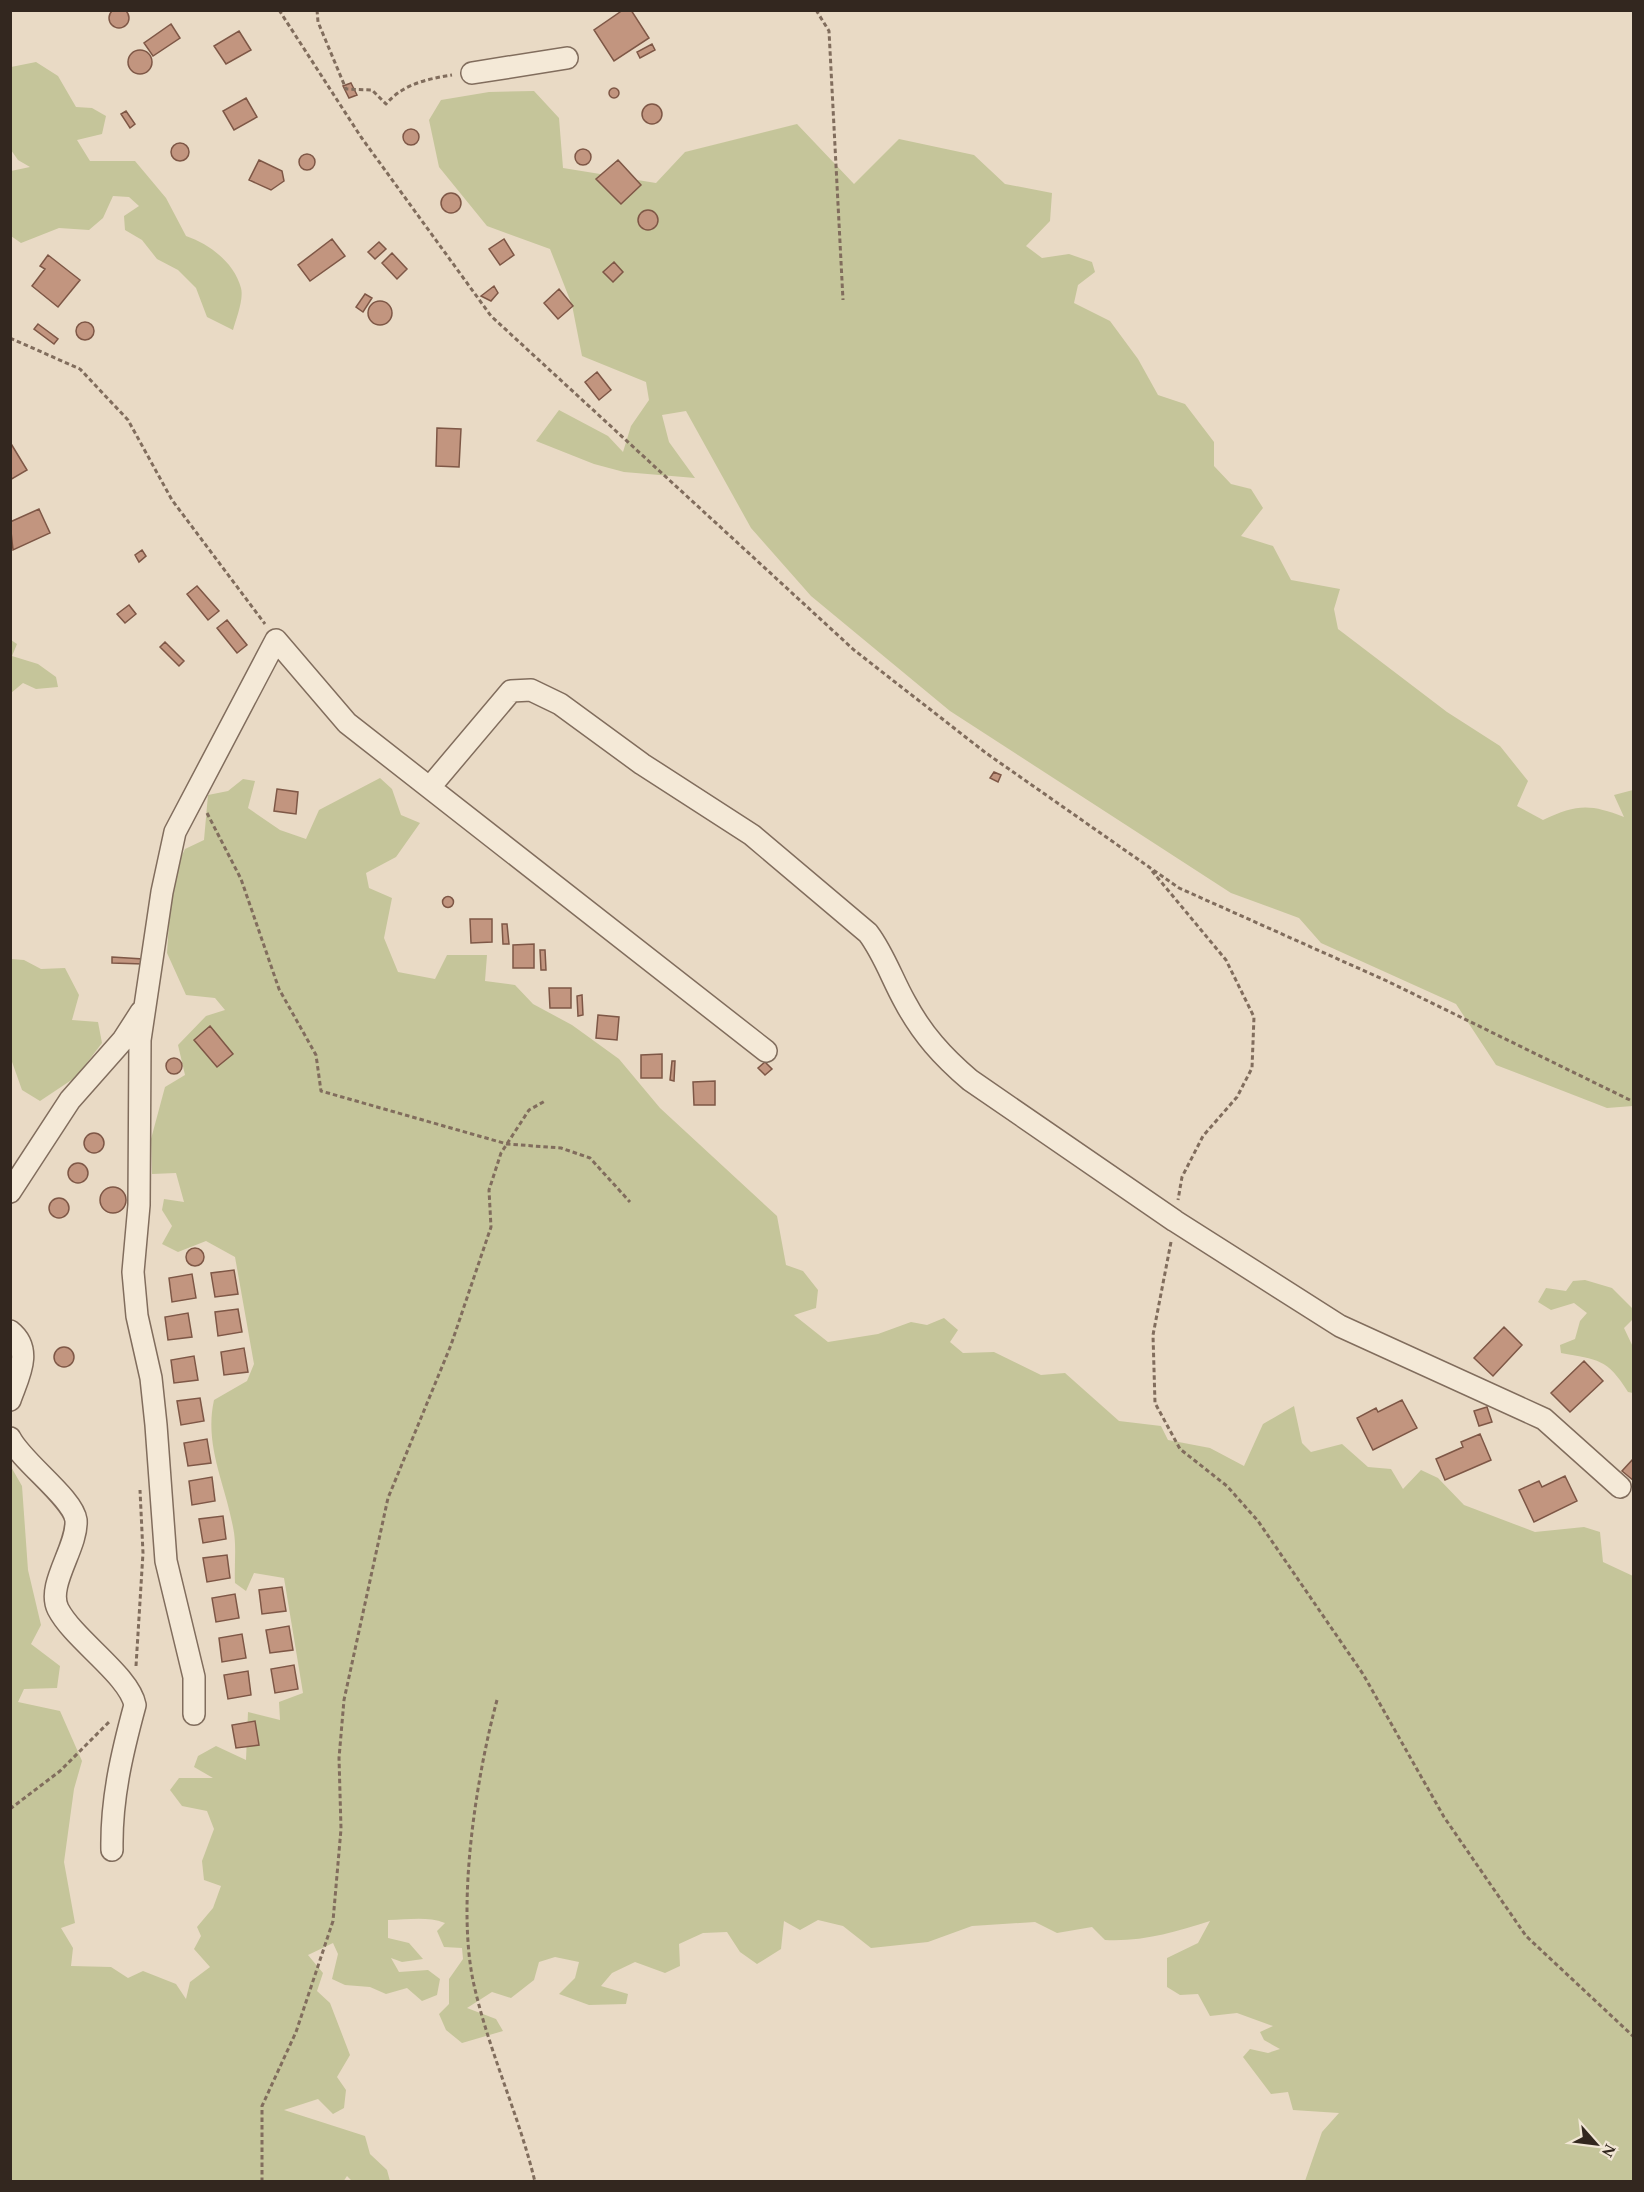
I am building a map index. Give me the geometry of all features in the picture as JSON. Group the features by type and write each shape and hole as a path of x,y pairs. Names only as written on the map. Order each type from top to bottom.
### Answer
{"street":[{"path":"472,73 567,58"},
{"path":"10,1192 70,1100 123,1040 142,1010 175,832 276,640 347,723 766,1051"},
{"path":"430,788 511,691 531,690 560,704 642,764 752,835 868,933 880,949 904,1002 923,1033 946,1059 970,1080 1175,1221 1341,1326 1544,1419 1620,1487"},
{"path":"148,976 140,1041 139,1205 133,1272 137,1316 151,1378 166,1561 194,1677 194,1714"},
{"path":"10,1331 20,1341 24,1356 10,1400"},
{"path":"10,1438 69,1505 75,1518 74,1534 56,1591 58,1610 86,1644 132,1692 135,1705 115,1784 111,1820 112,1850"}],"path":[{"path":"279,10 362,137 491,316 854,650 986,753 1179,888 1387,981 1634,1101"},
{"path":"317,10 318,22 346,89 372,90 386,104 395,93 425,79 472,73"},
{"path":"816,10 829,31 843,300"},
{"path":"10,338 80,369 128,420 172,500 276,640"},
{"path":"197,788 216,833 241,879 279,988 316,1055 321,1091 507,1144 561,1148 590,1158 630,1202"},
{"path":"1148,866 1226,960 1254,1017 1252,1068 1237,1097 1203,1136 1182,1177 1153,1335 1155,1403 1180,1449 1227,1486 1265,1531 1363,1674 1444,1817 1526,1936 1634,2037"},
{"path":"262,2181 262,2106 296,2032 333,1922 341,1829 339,1758 344,1700 388,1498 451,1345 491,1227 489,1190 501,1153 529,1110 545,1101"},
{"path":"132,1692 138,1649 143,1553 140,1488"},
{"path":"497,1700 478,1795 466,1907 473,1984 535,2181"},
{"path":"10,1809 60,1771 114,1717"}],"green space":[{"path":"36,62 58,76 76,107 92,108 106,116 102,134 77,140 90,161 135,161 166,198 186,236 212,249 233,270 242,293 233,330 207,317 196,288 178,270 157,259 142,240 125,230 124,216 139,206 129,197 113,196 103,218 89,230 59,228 21,243 11,236 11,171 30,167 18,160 11,150 11,67"},
{"path":"534,91 559,118 563,168 656,183 685,152 797,124 854,184 899,139 974,155 1005,184 1052,193 1050,221 1026,246 1042,258 1069,254 1092,262 1095,272 1078,285 1074,303 1110,321 1138,359 1158,395 1185,404 1214,442 1214,466 1231,484 1251,489 1263,508 1241,536 1273,546 1291,580 1340,589 1334,609 1338,629 1447,712 1500,746 1528,781 1517,806 1543,820 1565,811 1584,808 1602,810 1624,817 1614,795 1633,790 1633,1106 1607,1108 1496,1065 1456,1004 1321,943 1299,918 1231,893 950,711 811,596 751,528 686,411 662,415 669,442 695,478 624,472 594,464 536,441 559,410 608,436 623,452 631,426 649,400 646,382 582,356 572,305 550,249 487,226 439,167 429,120 441,100 489,92"},
{"path":"11,640 17,644 12,656 38,664 56,677 58,687 36,689 23,683 11,693"},
{"path":"380,778 392,789 401,815 420,823 396,857 366,873 369,888 392,898 384,938 398,972 435,979 447,955 487,955 485,981 515,985 533,1004 572,1025 619,1059 660,1108 777,1216 786,1265 803,1271 818,1290 816,1308 794,1315 828,1342 878,1334 911,1322 927,1325 944,1318 958,1330 950,1342 963,1353 994,1352 1041,1375 1065,1373 1119,1421 1161,1426 1168,1440 1210,1448 1244,1466 1263,1424 1294,1406 1302,1443 1311,1452 1342,1444 1368,1467 1391,1469 1403,1489 1421,1470 1438,1478 1464,1505 1535,1532 1584,1527 1600,1532 1603,1562 1633,1576 1633,2181 1305,2181 1322,2132 1339,2113 1293,2110 1288,2092 1271,2094 1243,2057 1250,2049 1268,2053 1280,2049 1264,2040 1260,2032 1273,2026 1237,2013 1210,2016 1198,1994 1180,1995 1167,1987 1167,1958 1198,1943 1210,1921 1158,1935 1119,1940 1105,1940 1092,1927 1057,1933 1035,1922 972,1926 928,1942 871,1948 843,1926 818,1920 800,1930 784,1921 781,1949 757,1964 740,1952 727,1932 703,1933 679,1944 680,1966 665,1973 635,1962 612,1973 601,1986 628,1994 626,2004 589,2005 559,1994 575,1978 579,1962 555,1957 539,1962 534,1980 511,1998 492,1992 467,2008 496,2019 503,2031 462,2043 446,2030 439,2014 449,2004 449,1979 463,1959 462,1948 444,1947 437,1931 445,1923 417,1919 388,1920 388,1938 409,1943 423,1959 402,1962 391,1958 399,1972 428,1970 440,1979 437,1995 422,2001 407,1988 386,1994 370,1987 345,1985 332,1979 338,1954 333,1943 308,1955 323,1973 317,1991 330,2003 350,2055 337,2077 346,2090 344,2108 333,2114 318,2099 284,2110 365,2136 370,2154 387,2170 390,2181 352,2181 347,2176 343,2182 11,2181 10,1465 22,1486 28,1570 41,1625 31,1644 60,1666 57,1688 24,1689 18,1702 60,1711 82,1761 74,1789 64,1862 75,1923 61,1928 73,1948 71,1966 111,1967 128,1978 143,1971 176,1984 186,1999 190,1982 210,1967 194,1949 201,1936 197,1927 213,1908 221,1886 204,1880 202,1861 214,1829 207,1811 182,1806 170,1790 179,1778 213,1778 194,1767 198,1756 216,1746 246,1760 248,1712 280,1720 279,1702 303,1693 284,1578 254,1573 246,1591 235,1583 234,1534 217,1464 212,1417 214,1400 247,1381 254,1364 235,1257 206,1241 178,1252 162,1244 172,1226 162,1210 164,1199 184,1202 176,1173 152,1174 151,1139 165,1087 185,1075 178,1045 206,1016 225,1010 215,998 186,995 167,953 172,876 185,849 204,840 208,795 228,791 243,779 255,781 248,808 280,830 306,839 319,810"},
{"path":"11,959 24,960 41,969 65,968 79,995 72,1020 98,1022 102,1043 76,1077 40,1101 22,1090 11,1059"},
{"path":"1585,1280 1612,1288 1633,1309 1633,1319 1624,1328 1633,1347 1633,1393 1628,1392 1614,1373 1600,1362 1561,1353 1560,1345 1575,1339 1580,1321 1587,1313 1574,1303 1551,1310 1538,1302 1546,1288 1566,1291 1573,1281"}],"building":[{"path":"119,8 126,11 129,18 126,25 119,28 112,25 109,18 112,11"},
{"path":"623,10 631,10 649,38 614,61 594,30"},
{"path":"171,24 180,38 153,56 144,43"},
{"path":"239,31 251,50 226,64 214,46"},
{"path":"652,44 655,50 640,58 637,52"},
{"path":"140,50 148,54 152,62 148,70 140,74 132,70 128,62 132,54"},
{"path":"351,83 357,95 349,98 343,86"},
{"path":"614,88 618,89 618,97 614,98 610,97 609,93 610,89"},
{"path":"246,98 257,117 234,130 223,111"},
{"path":"652,104 659,107 662,114 659,121 652,124 645,121 642,114 645,107"},
{"path":"126,111 135,124 130,128 121,114"},
{"path":"411,129 417,131 419,137 417,143 411,145 405,143 403,137 405,131"},
{"path":"180,143 186,146 189,152 186,158 180,161 174,158 171,152 174,146"},
{"path":"583,149 589,151 591,157 589,163 583,165 577,163 575,157 577,151"},
{"path":"304,154 310,154 315,162 313,168 304,170 299,165 299,159"},
{"path":"259,160 282,171 284,181 271,190 249,180"},
{"path":"618,160 641,185 621,204 596,179"},
{"path":"451,193 458,196 461,203 458,210 451,213 444,210 441,203 444,196"},
{"path":"648,210 655,213 658,220 655,227 648,230 641,227 638,220 641,213"},
{"path":"332,239 345,256 310,281 298,265"},
{"path":"504,239 514,255 500,265 489,249"},
{"path":"379,242 386,249 375,259 368,252"},
{"path":"392,253 407,269 397,279 382,263"},
{"path":"48,255 80,280 58,307 32,286 45,269 40,266"},
{"path":"614,262 623,272 613,282 603,272"},
{"path":"494,286 498,293 491,301 481,296"},
{"path":"559,289 573,306 558,319 544,303"},
{"path":"365,294 372,298 363,312 356,307"},
{"path":"380,301 388,305 392,313 388,321 380,325 372,321 368,313 372,305"},
{"path":"81,322 89,322 94,327 92,338 81,340 76,335 76,327"},
{"path":"38,324 58,339 54,344 34,329"},
{"path":"597,372 611,390 599,400 585,382"},
{"path":"437,428 461,429 459,467 436,466"},
{"path":"10,442 27,470 10,480"},
{"path":"39,509 50,533 13,550 10,522"},
{"path":"142,550 146,556 139,562 135,555"},
{"path":"197,586 219,611 208,620 187,594"},
{"path":"129,605 136,614 125,623 117,614"},
{"path":"227,620 247,645 237,653 217,628"},
{"path":"165,642 184,661 179,666 160,647"},
{"path":"994,772 1001,775 998,782 990,778"},
{"path":"277,789 298,792 296,814 274,811"},
{"path":"448,897 452,898 452,906 448,907 444,906 443,902 444,898"},
{"path":"470,919 492,919 492,942 471,943"},
{"path":"502,924 507,924 509,944 503,944"},
{"path":"534,944 534,968 513,968 513,945"},
{"path":"540,950 545,950 546,970 541,970"},
{"path":"112,957 143,959 143,964 112,963"},
{"path":"549,988 571,988 571,1008 550,1008"},
{"path":"582,995 583,1015 578,1016 577,996"},
{"path":"598,1015 619,1017 617,1040 596,1038"},
{"path":"210,1026 233,1054 217,1067 194,1040"},
{"path":"662,1054 662,1078 641,1078 641,1055"},
{"path":"171,1058 177,1058 182,1066 180,1072 171,1074 166,1069 166,1063"},
{"path":"672,1061 675,1061 674,1081 670,1080"},
{"path":"765,1062 772,1069 765,1075 758,1068"},
{"path":"715,1081 715,1105 694,1105 693,1082"},
{"path":"94,1133 101,1136 104,1143 101,1150 94,1153 87,1150 84,1143 87,1136"},
{"path":"78,1163 85,1166 88,1173 85,1180 78,1183 71,1180 68,1173 71,1166"},
{"path":"113,1187 122,1191 126,1200 122,1209 113,1213 104,1209 100,1200 104,1191"},
{"path":"55,1198 63,1198 69,1204 69,1212 63,1218 55,1218 49,1212 49,1204"},
{"path":"191,1248 199,1248 204,1253 202,1264 191,1266 186,1261 186,1253"},
{"path":"234,1270 238,1294 215,1297 211,1273"},
{"path":"192,1274 196,1298 172,1302 169,1278"},
{"path":"238,1309 242,1332 218,1336 215,1312"},
{"path":"188,1313 192,1337 168,1340 165,1317"},
{"path":"1504,1327 1522,1345 1493,1376 1474,1358"},
{"path":"64,1347 71,1350 74,1357 71,1364 64,1367 57,1364 54,1357 57,1350"},
{"path":"244,1348 248,1372 224,1375 221,1352"},
{"path":"194,1356 198,1380 174,1383 171,1360"},
{"path":"1584,1361 1603,1381 1570,1412 1551,1393"},
{"path":"200,1398 204,1421 181,1425 177,1401"},
{"path":"1402,1400 1417,1428 1373,1450 1357,1418 1376,1408 1378,1412"},
{"path":"1487,1407 1492,1422 1479,1426 1474,1411"},
{"path":"1480,1434 1491,1460 1445,1480 1436,1459 1463,1447 1461,1442"},
{"path":"207,1439 211,1463 188,1466 184,1443"},
{"path":"1634,1458 1634,1481 1622,1471"},
{"path":"1565,1476 1577,1501 1534,1522 1519,1490 1539,1481 1542,1487"},
{"path":"212,1477 215,1501 192,1505 189,1481"},
{"path":"223,1516 226,1539 203,1543 199,1519"},
{"path":"227,1555 230,1578 207,1582 203,1558"},
{"path":"282,1587 286,1611 262,1614 259,1590"},
{"path":"235,1594 239,1618 216,1622 212,1598"},
{"path":"289,1626 293,1650 270,1653 266,1630"},
{"path":"242,1634 246,1658 222,1662 219,1638"},
{"path":"294,1665 298,1689 275,1693 271,1669"},
{"path":"248,1671 251,1695 228,1699 224,1675"},
{"path":"255,1721 259,1745 236,1748 232,1725"}]}
